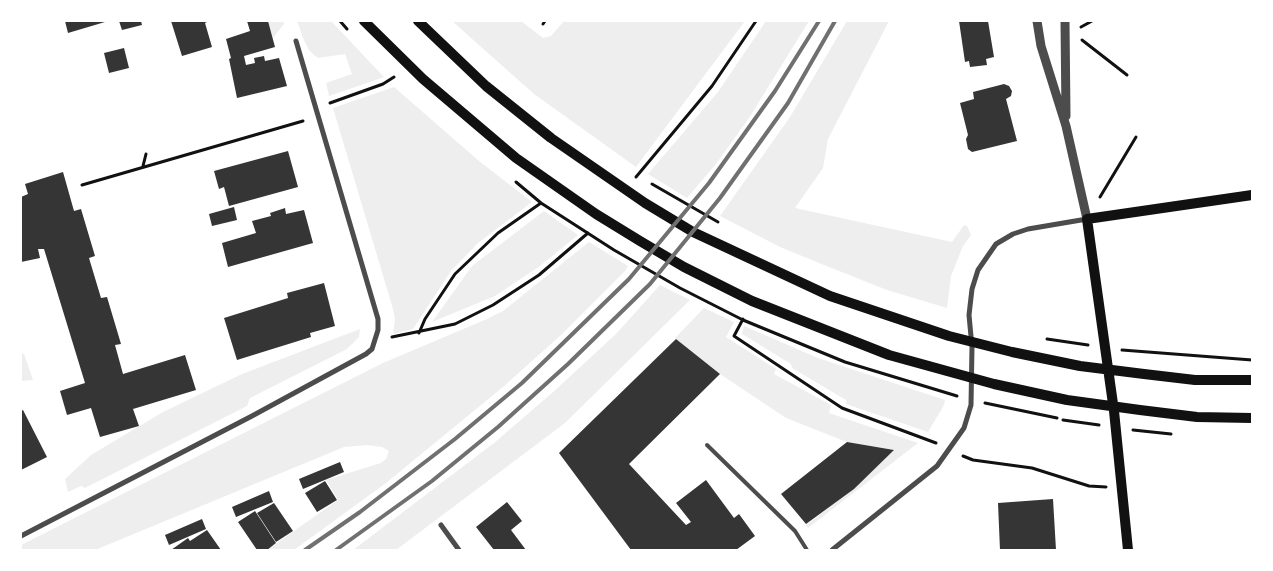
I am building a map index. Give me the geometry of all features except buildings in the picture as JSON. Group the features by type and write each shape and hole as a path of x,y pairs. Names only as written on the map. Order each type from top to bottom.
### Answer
{"main road":[{"path":"364,21 475,125 516,158 596,214 684,267 721,286 830,334 889,355 986,382 1067,400 1197,417 1252,418"},
{"path":"418,21 486,86 551,138 694,232 830,296 949,336 1012,352 1080,366 1195,380 1252,380"},
{"path":"1128,550 1114,411 1087,219 1252,195"}],"street":[{"path":"832,550 937,466 964,428 971,405 972,355 969,315 972,289 978,270 996,244 1013,234 1028,229 1087,219 1066,126 1041,46 1037,21"},
{"path":"1064,24 1066,126"},
{"path":"21,536 366,354 376,339 378,319 296,41"},
{"path":"441,525 460,550"}],"lane":[{"path":"707,445 795,532 807,550"}],"path":[{"path":"625,185 712,86 756,21"},
{"path":"1064,24 1127,75"},
{"path":"315,107 383,84 394,77"},
{"path":"82,185 318,116"},
{"path":"1087,219 1136,137"},
{"path":"142,167 146,154"},
{"path":"632,172 639,176"},
{"path":"646,180 724,224"},
{"path":"419,333 425,319 456,274 498,233 541,203 582,230 708,303 804,346 889,376"},
{"path":"376,339 419,333 456,324 493,305 539,275 584,238 594,227"},
{"path":"734,336 842,408 938,444"},
{"path":"1041,338 1090,345"},
{"path":"1116,349 1252,360"},
{"path":"963,456 973,460 1032,468 1089,486"}],"shaded area":[{"path":"268,21 283,21 284,24 273,38"},
{"path":"297,21 331,21 384,77 329,96 326,83 352,74 345,54 318,58 309,50"},
{"path":"452,21 521,21 543,38 551,36 564,21 745,21 636,167 534,94"},
{"path":"766,21 809,21 749,118 716,164 687,198 648,174 718,92"},
{"path":"847,21 889,21 828,139 823,168 795,208 952,242 964,225 967,226 971,235 963,246 951,276 947,308 887,290 824,265 780,247 720,216 790,117"},
{"path":"394,87 479,161 532,202 478,243 451,271 413,329 393,334 395,319 393,309 333,108"},
{"path":"544,211 578,235 540,266 495,296 432,322 472,266"},
{"path":"589,242 628,266 625,271 561,335 503,387 386,483 294,550 267,550 338,500 326,480 381,463 386,459 389,451 382,447 367,445 344,447 95,550 21,550 21,545 383,363 503,311"},
{"path":"660,285 690,300 565,423 396,550 353,550 494,443 552,393 616,334"},
{"path":"704,308 734,322 726,337 776,369 774,374 831,405 829,413 918,443 808,528 806,525 854,489 894,450 847,442 786,418 720,374 675,338"},
{"path":"744,326 818,358 945,400 944,405 928,432 846,404 846,400 792,368 791,364 742,334"},
{"path":"360,329 359,337 347,349 250,398 247,406 85,488 81,486 68,492 65,479 91,455 163,412 242,374"},
{"path":"21,353 24,354 33,380 21,381"}],"railway":[{"path":"305,550 360,512 455,439 522,383 629,279 709,183 775,91 819,21"},
{"path":"336,550 432,481 498,427 568,364 650,284 720,198 788,103 835,21"}]}
